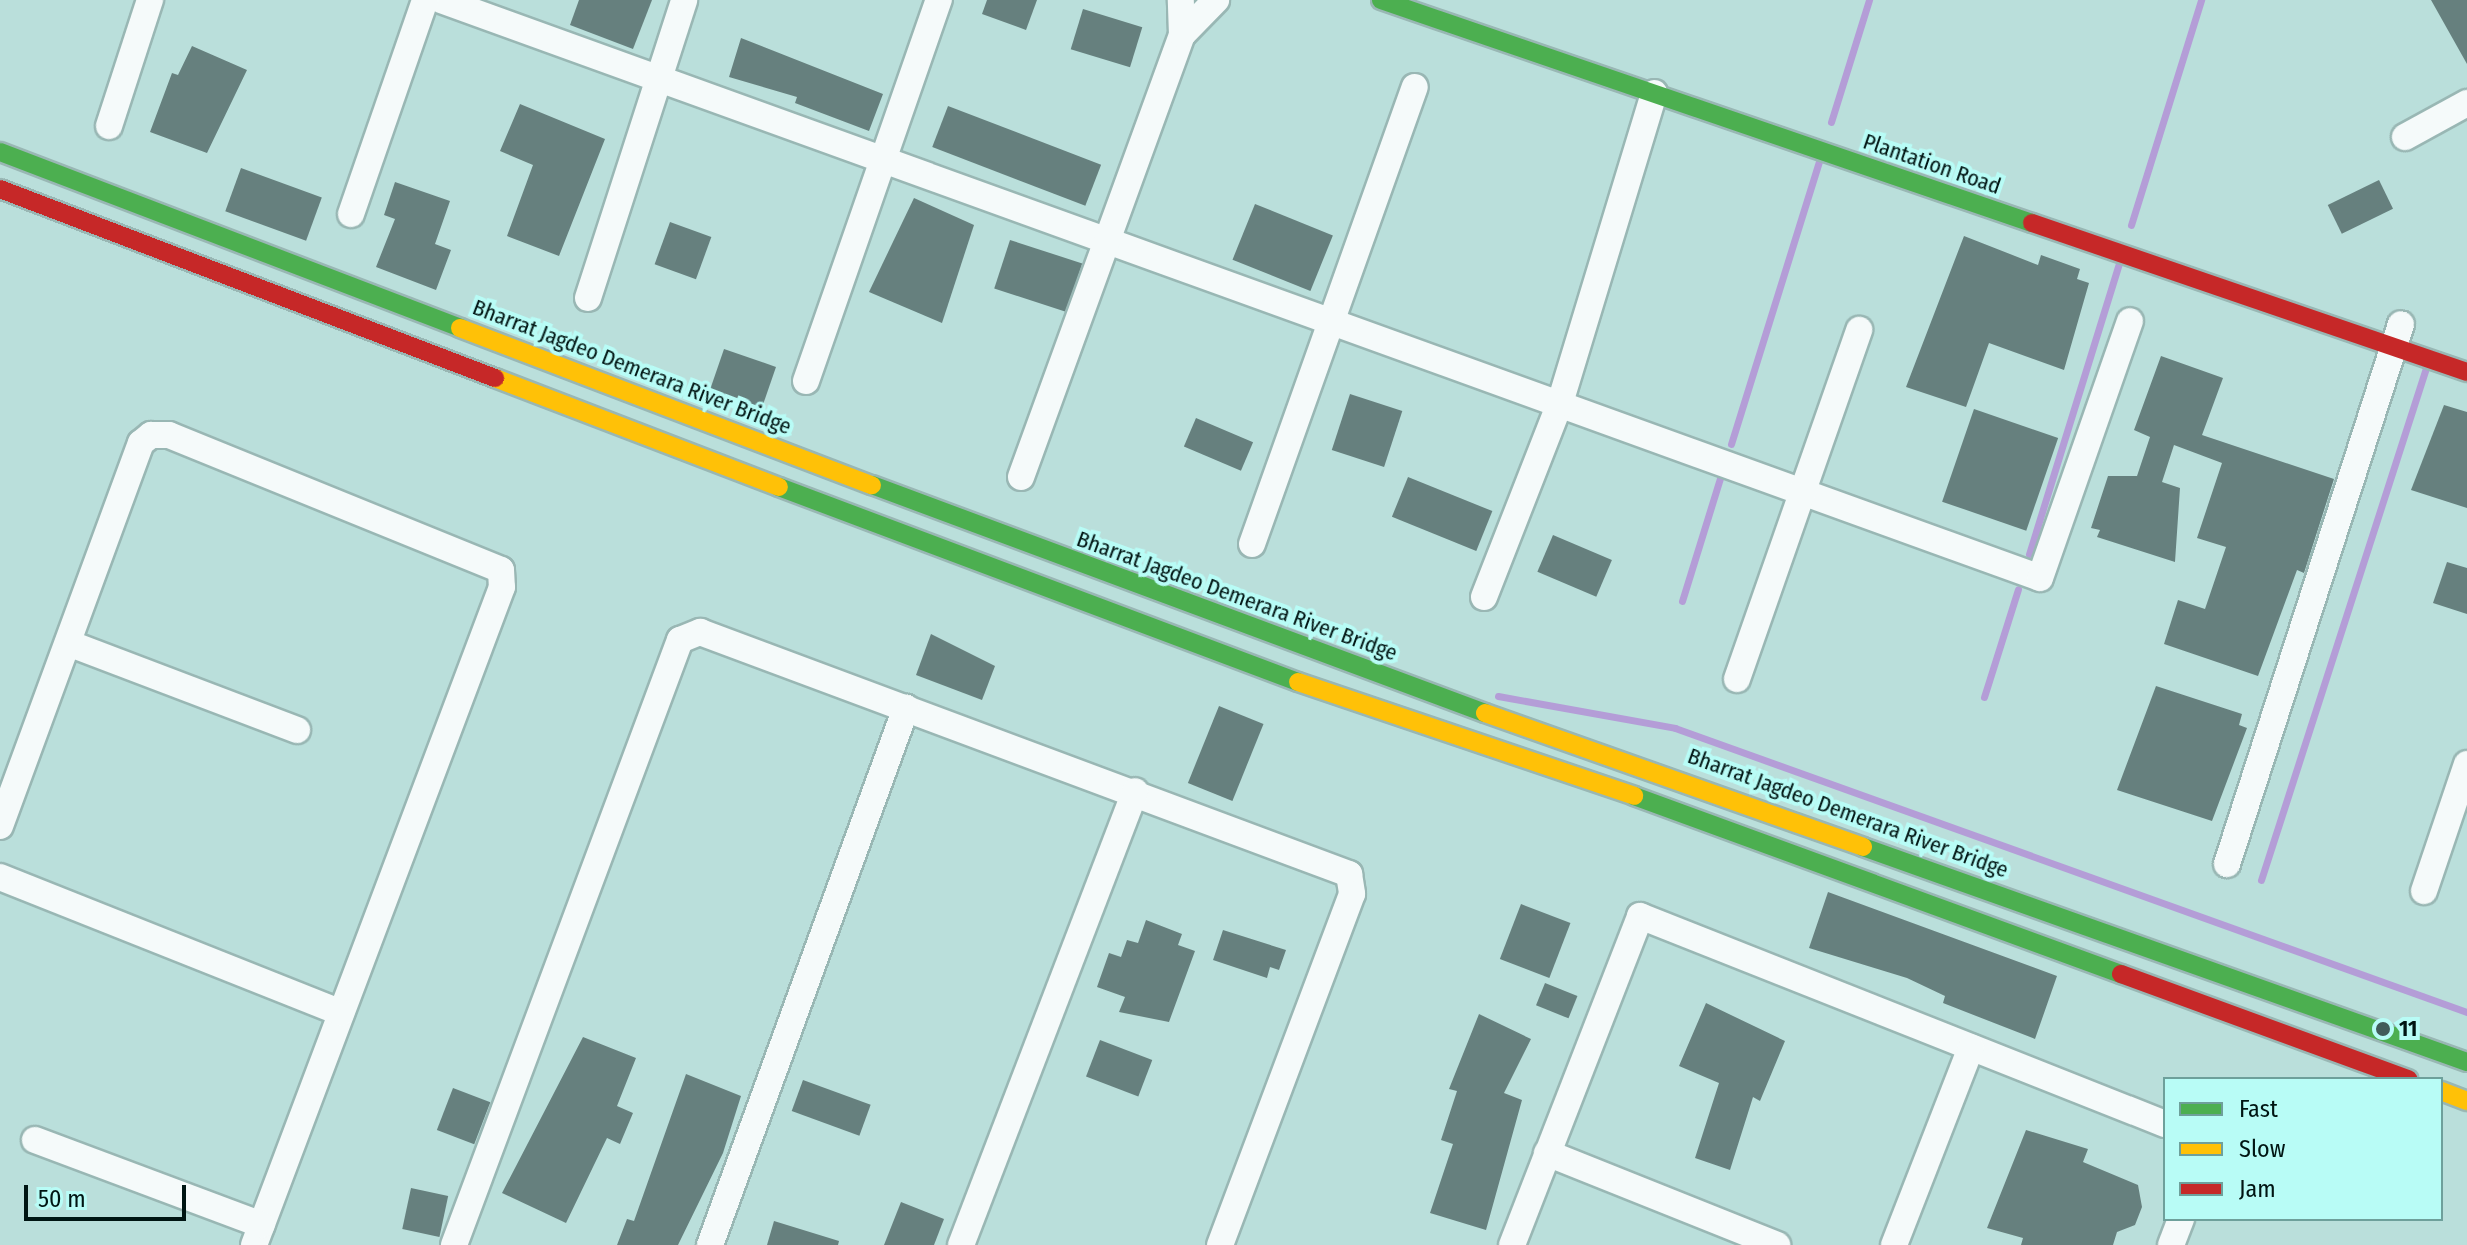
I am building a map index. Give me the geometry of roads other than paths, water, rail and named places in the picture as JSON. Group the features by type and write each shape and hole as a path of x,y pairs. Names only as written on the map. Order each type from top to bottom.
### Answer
{"main road":[{"name":"Plantation Road","path":"1381,0 1654,93 2393,330 2467,372"},
{"name":"Bharrat Jagdeo Demerara River Bridge","path":"0,152 1257,632 2467,1062"},
{"path":"0,189 1218,655 1650,801 2403,1077"},
{"name":"Plantation Road","path":"2393,330 2427,333"},
{"path":"2443,1092 2467,1101"}],"street":[{"path":"109,126 150,0"},
{"path":"351,214 425,0"},
{"path":"441,0 1333,323 1800,487 2040,578 2130,321"},
{"path":"588,298 684,0"},
{"path":"806,381 939,0"},
{"path":"1021,477 1182,35 1181,0"},
{"path":"1182,35 1216,0"},
{"path":"1252,544 1415,87"},
{"path":"1484,597 1560,403 1654,93"},
{"path":"2405,137 2467,103"},
{"path":"1737,679 1800,487 1859,330"},
{"path":"2227,864 2393,330"},
{"path":"0,826 141,443 151,435 169,435 501,570 502,587 258,1235 35,1140"},
{"path":"454,1245 680,640 700,632 1135,791 1349,874 1352,894 1220,1245"},
{"path":"68,643 297,730"},
{"path":"710,1245 906,708"},
{"path":"2424,891 2467,764"},
{"path":"961,1245 1135,791"},
{"path":"0,877 341,1013"},
{"path":"1512,1245 1640,916 2163,1123"},
{"path":"1894,1245 1971,1048"},
{"path":"1547,1153 1777,1245"},
{"path":"2171,1245 2180,1221"}],"waterway":[{"path":"1831,122 1869,0"},
{"path":"2131,225 2201,0"},
{"path":"1731,444 1819,161"},
{"path":"2029,554 2119,264"},
{"path":"2261,880 2426,368"},
{"path":"1682,601 1720,478"},
{"path":"1984,697 2018,589"},
{"path":"1498,696 1675,728 2467,1012"}],"place":[{"name":"11","path":"2383,1029"}]}
